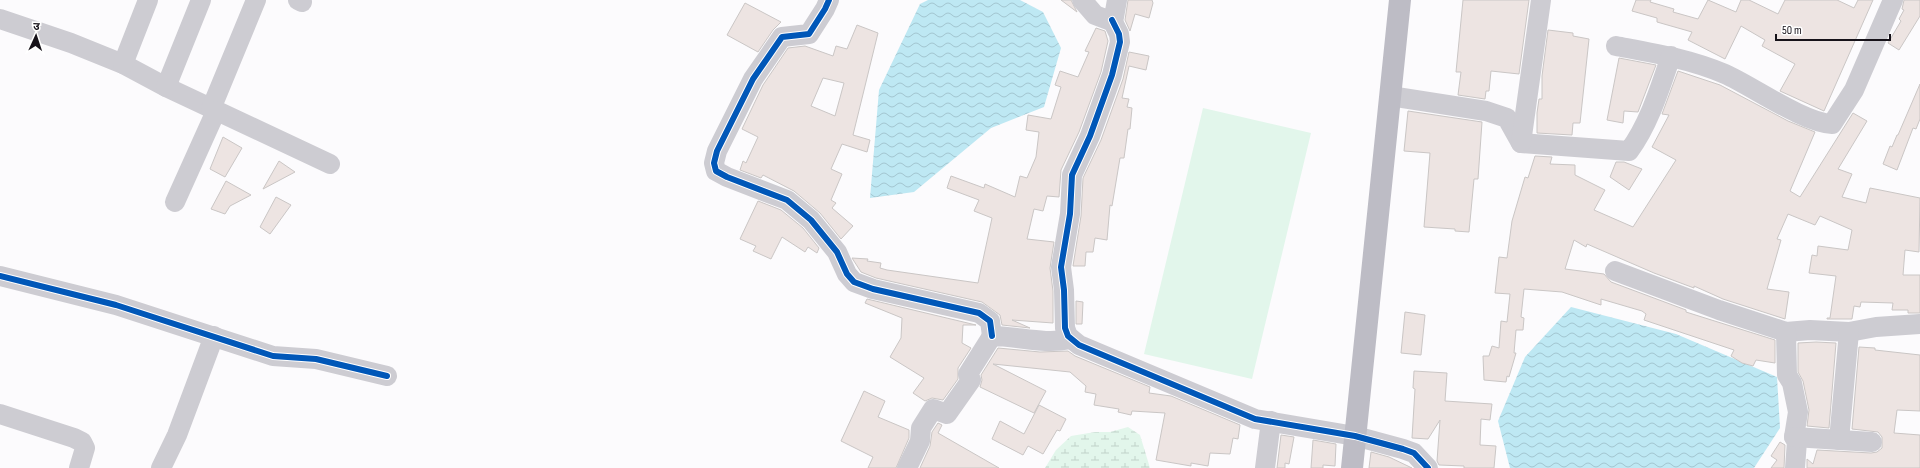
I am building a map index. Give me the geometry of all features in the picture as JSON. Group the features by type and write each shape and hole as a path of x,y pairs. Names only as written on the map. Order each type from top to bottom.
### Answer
{"main road":[{"path":"1352,468 1400,0"}],"street":[{"path":"123,64 148,0"},
{"path":"166,87 201,0"},
{"path":"175,202 214,110 256,0"},
{"path":"829,0 809,34 782,37 753,79 717,151 714,164 716,171 727,177 787,200 811,220 837,252 847,274 854,282 873,289 979,312 990,321 992,336 968,374 971,380 947,414 933,409 921,428 920,441 908,468"},
{"path":"1082,0 1095,15 1112,20"},
{"path":"1112,20 1114,17 1117,0"},
{"path":"1520,143 1541,0"},
{"path":"1616,46 1671,56 1725,74 1812,120 1832,124 1854,90 1893,0"},
{"path":"0,19 70,43 123,64 166,87 330,164"},
{"path":"1112,20 1119,34 1119,48 1112,75 1090,136 1072,175 1070,214 1062,267 1065,328 1070,339 1079,345 1255,419 1355,436 1414,453 1428,468"},
{"path":"1520,143 1629,151 1635,142 1658,92 1671,56"},
{"path":"1390,96 1486,110 1507,118 1520,143"},
{"path":"1615,271 1719,310 1786,332 1810,330 1849,332 1876,327 1920,324"},
{"path":"0,276 116,305 273,356 309,358 386,376"},
{"path":"1786,332 1787,375 1792,383 1798,412 1794,437 1797,442 1795,468"},
{"path":"1839,440 1849,332"},
{"path":"162,468 214,336"},
{"path":"992,336 1048,342 1070,339"},
{"path":"0,414 74,438 82,442 85,448 79,468"},
{"path":"1265,468 1271,421"},
{"path":"1794,437 1872,442"}],"green space":[{"path":"1203,108 1311,133 1252,379 1144,354"},
{"path":"1128,427 1140,435 1150,468 1045,468 1056,450 1071,436 1095,432 1110,432"}],"water":[{"path":"928,0 1020,0 1043,12 1061,48 1044,107 991,128 914,192 870,198 879,90 920,4"},
{"path":"1571,307 1676,334 1777,377 1780,428 1754,468 1510,468 1498,421 1525,357"}],"building":[{"path":"1061,0 1071,0 1077,12"},
{"path":"1128,0 1152,0 1153,3 1149,18 1135,14 1130,31 1125,20"},
{"path":"1463,0 1529,0 1519,74 1491,71 1489,91 1486,91 1485,99 1458,95 1461,72 1456,72"},
{"path":"1636,0 1651,0 1650,2 1674,9 1673,12 1698,19 1708,0 1736,12 1741,0 1749,0 1778,14 1785,0 1837,0 1854,8 1858,0 1873,0 1824,111 1780,91 1795,64 1762,46 1765,40 1741,26 1725,59 1688,40 1692,32 1657,22 1657,18 1632,11"},
{"path":"1904,0 1920,0 1920,16 1899,50 1888,43 1901,21 1899,19 1904,10 1902,9"},
{"path":"745,3 781,22 773,30 758,52 727,35"},
{"path":"857,25 878,33 853,135 870,140 867,152 842,144 831,169 842,174 831,200 836,203 832,208 853,226 841,239 820,213 794,191 763,175 761,178 740,170 743,161 746,163 758,137 742,129 763,85 788,48 805,46 833,56 836,46 847,49","holes":["823,78 844,83 835,116 811,106"]},
{"path":"1096,28 1105,31 1108,41 1101,72 1079,132 1061,170 1059,197 1047,196 1043,211 1034,209 1027,239 1054,242 1050,268 1053,291 1053,323 1012,320 1030,328 1002,325 1000,315 982,302 876,278 861,272 852,258 868,259 867,261 881,263 880,268 887,270 978,283 992,218 974,211 979,200 947,188 951,176 984,188 985,184 1015,197 1020,176 1027,178 1036,157 1039,132 1026,130 1028,115 1051,119 1061,87 1055,85 1060,71 1078,77 1089,52 1085,51"},
{"path":"1548,30 1573,33 1573,36 1589,39 1580,123 1573,123 1572,135 1537,133 1537,113 1539,99 1542,99 1542,76"},
{"path":"1129,52 1149,56 1146,70 1129,66 1122,98 1129,99 1127,107 1132,108 1130,129 1128,129 1124,158 1120,158 1112,206 1110,205 1107,240 1095,238 1093,252 1086,252 1085,266 1073,266 1081,216 1083,178 1101,140 1123,79"},
{"path":"1619,58 1656,65 1638,112 1624,111 1623,123 1607,120"},
{"path":"1678,71 1720,85 1788,121 1815,132 1790,191 1800,197 1853,113 1867,121 1838,169 1852,174 1842,197 1866,203 1870,188 1920,198 1919,252 1905,250 1903,275 1920,275 1920,313 1908,313 1908,310 1892,310 1893,303 1861,302 1860,307 1854,306 1852,319 1827,319 1830,318 1836,276 1809,273 1812,255 1817,256 1818,246 1848,250 1852,230 1820,216 1815,225 1788,214 1777,239 1781,240 1767,289 1789,292 1785,319 1723,299 1694,286 1694,288 1654,273 1587,244 1586,247 1574,240 1565,269 1604,274 1611,282 1686,310 1686,312 1775,340 1775,363 1756,360 1753,366 1742,363 1731,356 1734,350 1644,320 1646,314 1642,311 1601,299 1601,305 1562,292 1524,289 1521,317 1524,318 1523,330 1516,330 1514,353 1516,353 1509,377 1507,376 1506,382 1484,380 1483,356 1489,356 1492,346 1499,348 1501,321 1507,322 1510,294 1495,293 1499,257 1507,258 1512,221 1525,177 1528,178 1535,156 1552,157 1550,164 1575,165 1575,175 1605,190 1594,210 1633,227 1676,160 1652,147 1669,115 1662,114"},
{"path":"1920,84 1920,119 1916,129 1913,128 1897,170 1883,164 1890,146 1892,147 1898,135"},
{"path":"1408,111 1482,122 1478,179 1474,179 1469,232 1455,231 1455,229 1424,227 1430,153 1404,151"},
{"path":"223,137 242,148 225,177 210,169"},
{"path":"279,161 295,172 263,189"},
{"path":"1616,162 1624,162 1642,169 1629,190 1610,177"},
{"path":"226,181 251,195 230,206 225,214 211,209"},
{"path":"276,197 291,205 270,234 260,227"},
{"path":"758,201 781,210 803,228 819,248 817,253 808,247 805,252 782,237 771,259 753,251 756,246 740,239"},
{"path":"867,299 976,325 963,325 962,343 971,348 958,368 958,379 943,400 932,398 925,401 913,393 924,378 890,357 901,338 902,318 865,303"},
{"path":"1076,301 1083,302 1082,324 1076,324"},
{"path":"1405,312 1425,315 1421,355 1401,353"},
{"path":"1798,343 1836,343 1829,428 1807,426 1809,410 1803,381 1798,372"},
{"path":"1859,347 1920,355 1920,411 1897,410 1894,433 1920,435 1920,468 1807,468 1807,459 1813,464 1817,450 1871,453 1877,452 1882,448 1882,437 1878,432 1852,429"},
{"path":"998,348 1040,352 1068,351 1075,356 1150,387 1149,393 1171,396 1240,425 1238,439 1233,438 1230,454 1210,453 1208,466 1191,463 1191,466 1156,460 1165,413 1132,411 1131,415 1118,412 1119,409 1094,405 1096,394 1085,392 1086,386 1070,372 993,364 1046,391 1034,413 980,387 982,380 981,375"},
{"path":"1414,371 1447,373 1445,401 1492,404 1490,420 1481,419 1480,445 1496,446 1494,468 1464,468 1464,466 1439,465 1437,461 1440,420 1428,439 1412,438 1415,389 1413,388"},
{"path":"864,391 885,401 878,417 909,430 909,438 896,468 868,468 873,457 841,441"},
{"path":"1039,405 1066,419 1060,431 1057,430 1043,454 1028,446 1023,455 992,439 1000,421 1024,434"},
{"path":"938,423 942,425 938,433 999,468 920,468 930,446 932,432"},
{"path":"1281,435 1294,437 1289,464 1285,463 1285,468 1277,468"},
{"path":"1313,440 1336,444 1335,466 1323,465 1323,468 1311,468"},
{"path":"1780,442 1785,445 1784,468 1771,468 1777,460 1771,456"},
{"path":"1371,452 1389,457 1412,468 1369,468"}],"cycle path":[{"path":"829,0 809,34 782,37 753,79 717,151 714,163 716,171 727,177 787,200 811,220 837,252 847,274 854,282 873,289 979,313 990,321 992,336"},
{"path":"1112,20 1119,34 1120,42 1112,75 1090,136 1072,175 1070,214 1061,267 1064,290 1065,328 1068,336 1079,345 1255,419 1355,436 1403,449 1414,453 1428,468"},
{"path":"0,276 116,305 273,356 316,359 387,376"}]}
